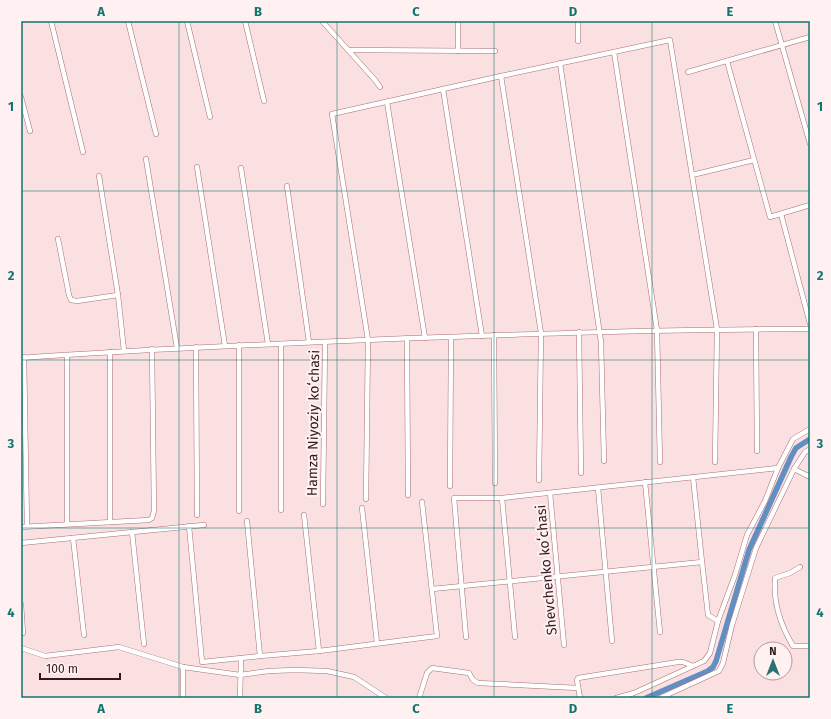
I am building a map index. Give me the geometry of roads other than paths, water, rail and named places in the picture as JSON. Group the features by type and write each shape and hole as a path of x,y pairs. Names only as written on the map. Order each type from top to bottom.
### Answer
{"street":[{"path":"51,21 83,152"},
{"path":"128,21 156,134"},
{"path":"187,21 210,117"},
{"path":"245,21 264,101"},
{"path":"322,21 380,87"},
{"path":"458,21 458,51"},
{"path":"578,21 578,41"},
{"path":"775,21 810,144"},
{"path":"688,72 810,37"},
{"path":"366,499 368,340 332,114 670,40 717,329 715,462"},
{"path":"348,50 495,51"},
{"path":"614,52 657,330 660,462"},
{"path":"727,61 770,217 810,205"},
{"path":"560,63 601,342 604,460"},
{"path":"501,76 541,333 539,480"},
{"path":"444,89 482,336"},
{"path":"21,97 30,131"},
{"path":"387,102 425,338"},
{"path":"146,159 177,348"},
{"path":"692,175 754,160"},
{"path":"197,167 225,346"},
{"path":"241,168 268,344"},
{"path":"99,176 118,294 124,351"},
{"path":"287,186 309,342"},
{"path":"780,214 810,324"},
{"path":"58,239 71,300 118,294"},
{"path":"152,349 154,511 152,518 149,520 24,527 23,358 152,349 541,333 717,329 810,329"},
{"path":"756,329 757,451"},
{"path":"578,332 581,473"},
{"path":"494,335 495,483"},
{"path":"450,486 451,337"},
{"path":"407,339 408,495"},
{"name":"Hamza Niyoziy koʻchasi","path":"323,504 325,342"},
{"path":"281,344 281,510"},
{"path":"239,345 240,511"},
{"path":"196,347 197,515"},
{"path":"110,352 110,522"},
{"path":"67,355 67,524"},
{"path":"616,698 634,693 704,661 710,653 718,621 735,575 747,535 765,501 778,468 793,440 810,429"},
{"path":"660,698 719,671 723,664 732,625 756,548 794,469 805,452 810,449"},
{"path":"466,636 454,498 502,498 778,468"},
{"path":"794,469 810,477"},
{"path":"693,478 708,615 718,621"},
{"path":"645,482 660,632"},
{"path":"598,488 612,641"},
{"name":"Shevchenko koʻchasi","path":"550,493 564,645"},
{"path":"502,498 515,637"},
{"path":"189,526 202,662 319,651 436,636 422,502"},
{"path":"362,508 377,643"},
{"path":"304,515 319,651"},
{"path":"247,521 260,656"},
{"path":"21,543 204,524"},
{"path":"132,532 144,644"},
{"path":"73,538 84,635"},
{"path":"432,589 605,573 702,562"},
{"path":"800,567 790,573 776,578 774,590 784,632 793,646 810,646"},
{"path":"21,604 23,633"},
{"path":"21,648 45,656 119,647 183,667 240,675 288,670 327,671 354,677 386,698"},
{"path":"240,698 241,658"},
{"path":"580,698 578,678 678,662 683,662 693,666"},
{"path":"183,667 183,698"},
{"path":"419,698 427,673 432,668 469,674 473,680 478,683 578,688"}],"waterway":[{"path":"646,698 708,671 713,667 749,550 791,457 796,448 810,439"}]}
